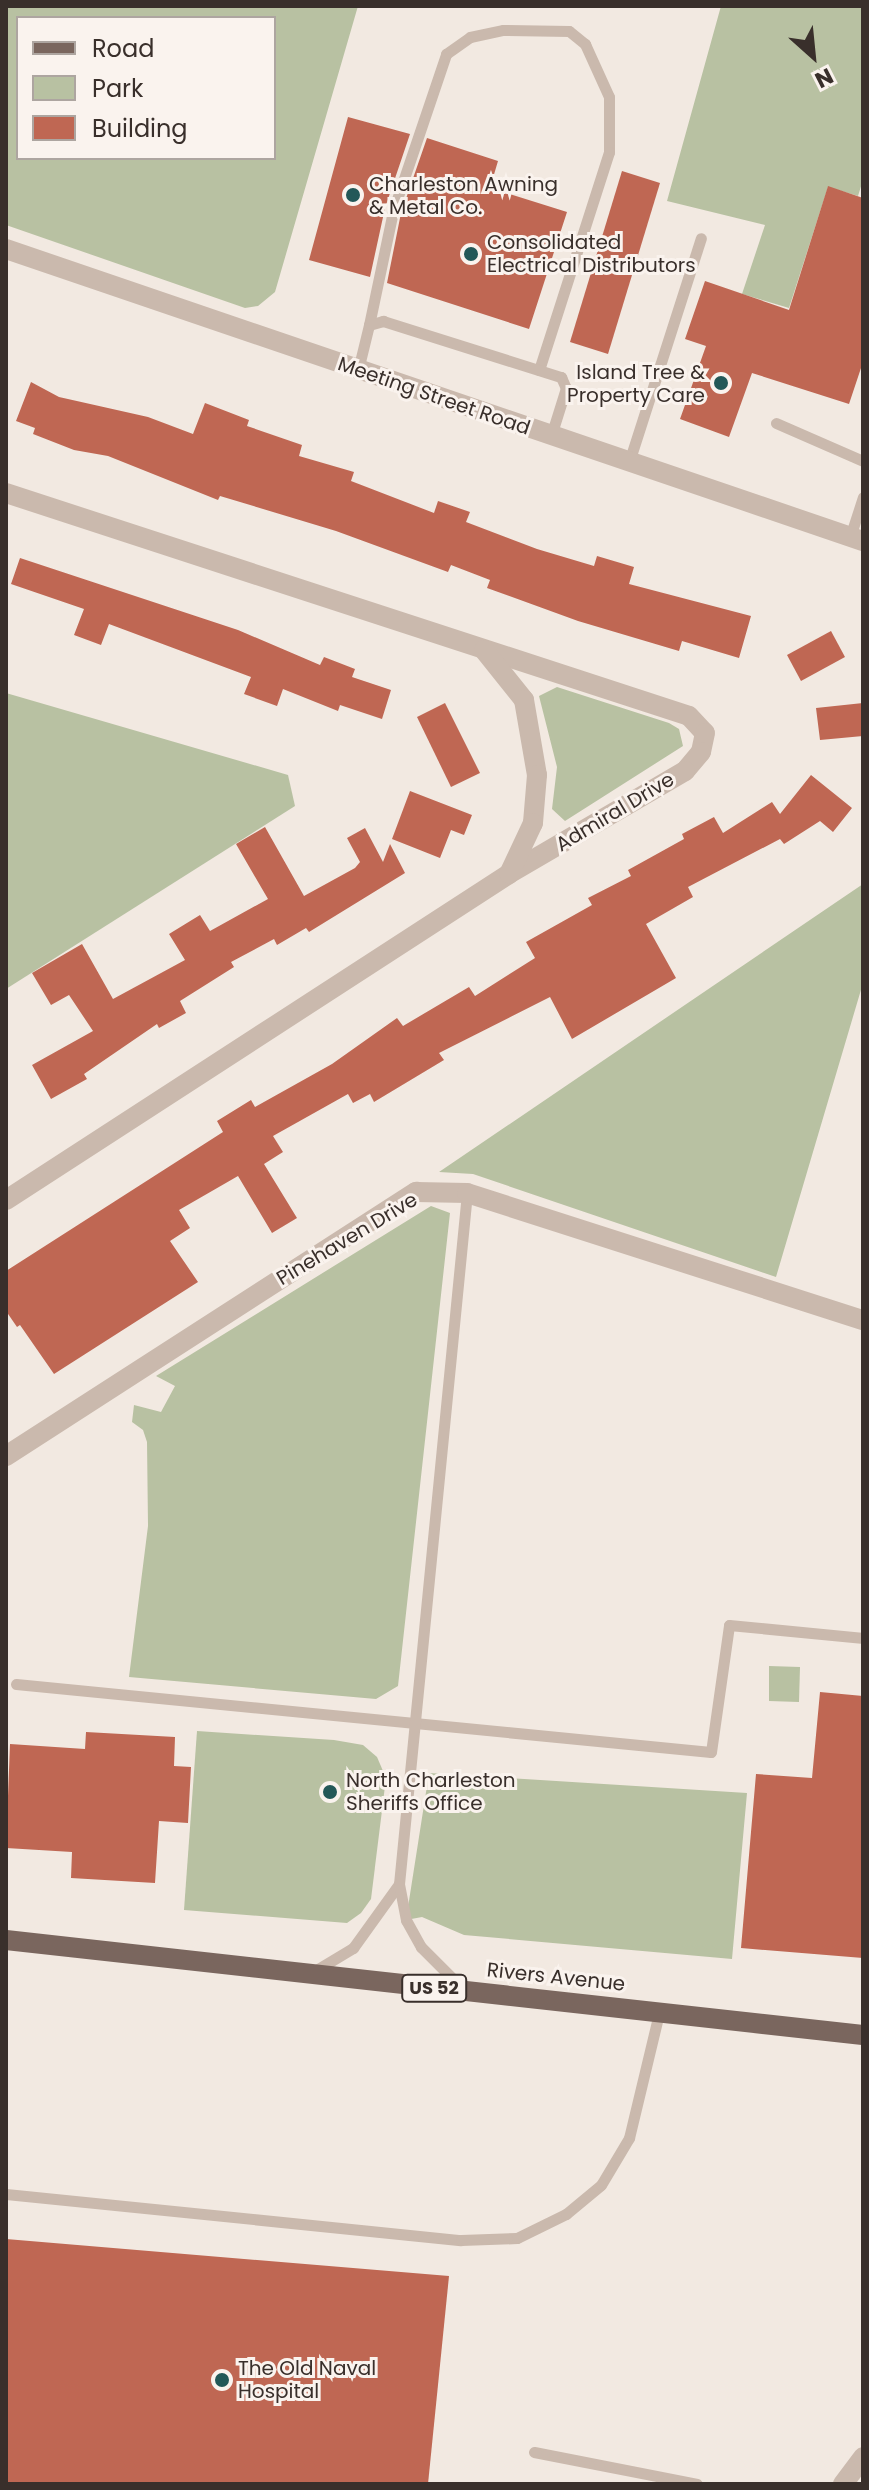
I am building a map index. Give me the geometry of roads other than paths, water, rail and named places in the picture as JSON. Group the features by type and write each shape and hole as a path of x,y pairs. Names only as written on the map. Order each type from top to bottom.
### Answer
{"main road":[{"name":"Rivers Avenue","path":"6,1940 863,2035"}],"street":[{"name":"Meeting Street Road","path":"6,249 857,539"},
{"name":"Admiral Drive","path":"6,493 689,716 705,733 701,752 685,771 509,874 6,1200"},
{"path":"484,650 524,700 537,775 533,823 509,874"},
{"name":"Pinehaven Drive","path":"6,1456 416,1192 467,1193 863,1320"},
{"path":"843,2484 863,2457"}],"lane":[{"path":"358,370 393,211 446,54 470,37 503,30 569,31 585,44 609,97 609,152 539,370"},
{"path":"629,462 701,238"},
{"path":"369,325 383,321 561,377 566,388 551,436"},
{"path":"776,423 863,461"},
{"path":"857,539 863,497"},
{"path":"465,1991 421,1947 406,1920 399,1884 467,1193"},
{"path":"16,1684 711,1752 729,1625 863,1638"},
{"path":"309,1974 353,1948 399,1884"},
{"path":"6,2194 461,2240 517,2238 566,2214 601,2185 629,2138 659,2013"},
{"path":"534,2452 697,2484"}],"place":[{"name":"Charleston Awning & Metal Co.","path":"353,195"},
{"name":"Consolidated Electrical Distributors","path":"471,254"},
{"name":"Island Tree & Property Care","path":"721,383"},
{"name":"North Charleston Sheriffs Office","path":"330,1792"},
{"name":"The Old Naval Hospital","path":"222,2380"}]}
